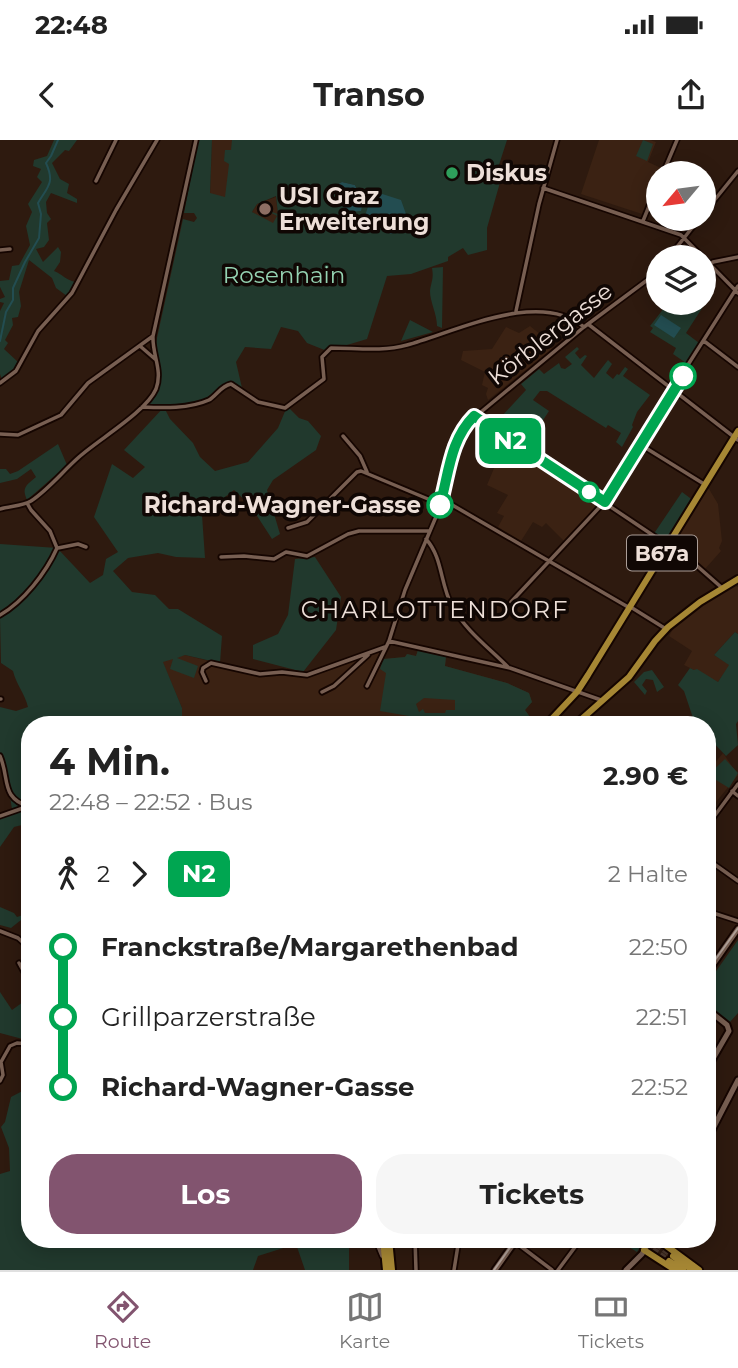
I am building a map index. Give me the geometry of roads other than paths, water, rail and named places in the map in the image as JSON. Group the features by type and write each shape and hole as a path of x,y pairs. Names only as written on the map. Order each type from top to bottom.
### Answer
{"main road":[{"name":"B67a","path":"556,716 577,692 704,484 737,436"},
{"name":"B67a","path":"585,716 629,677 666,629 700,602 738,580"},
{"path":"383,1248 384,1270"},
{"path":"390,1248 392,1270"},
{"path":"669,1248 699,1270"},
{"path":"644,1250 675,1270"},
{"path":"682,1270 671,1258 692,1270"}],"street":[{"path":"96,181 116,140"},
{"path":"0,383 16,371 38,331 72,293 157,140"},
{"path":"0,509 27,503 142,407 155,391 160,373 155,359 153,336 195,140"},
{"path":"516,313 539,204 557,140"},
{"path":"668,161 677,140"},
{"path":"716,198 738,170"},
{"path":"543,188 643,221 684,237 691,245"},
{"path":"643,221 646,214"},
{"path":"678,245 689,231"},
{"path":"0,250 10,249"},
{"path":"716,261 738,257"},
{"path":"511,601 605,502 658,412 737,290 716,271"},
{"name":"Körblergasse","path":"367,686 388,644 405,590 442,499 451,456 460,433 474,416 586,325 646,281"},
{"path":"142,407 181,407 201,402 212,398 223,387 231,384 258,402 285,408 324,379 322,357 327,350 382,349 406,345 445,331 516,313 551,312 586,325 737,436"},
{"path":"0,434 18,435 61,415 88,383 153,336"},
{"path":"704,341 738,367"},
{"path":"140,346 155,359"},
{"path":"474,416 696,565 723,589"},
{"path":"343,436 360,456 367,472"},
{"path":"640,445 704,484"},
{"path":"288,528 307,522 357,472 367,472 440,504"},
{"path":"442,499 666,629"},
{"path":"27,503 50,531 57,548"},
{"path":"221,557 274,559 286,552 307,555 359,531 429,531"},
{"path":"426,539 439,564 442,584 458,615 475,637 510,668"},
{"path":"0,615 12,608 34,583 57,548 78,544 86,547"},
{"path":"322,692 334,686 354,669 361,659 388,644 510,668 603,701"},
{"path":"206,681 203,668 211,663 260,674 282,671 307,675 372,652"},
{"path":"0,756 7,790 12,798 21,803"},
{"path":"716,813 738,784"},
{"path":"732,791 738,796"},
{"path":"0,816 21,809"},
{"path":"716,865 738,881"},
{"path":"716,914 738,921"},
{"path":"716,960 738,929"},
{"path":"0,931 11,934 21,941"},
{"path":"19,963 21,967"},
{"path":"716,1017 727,1026 728,1033 716,1054"},
{"path":"0,1081 3,1075 1,1062 10,1046 21,1043"},
{"path":"716,1123 738,1080"},
{"path":"379,1248 384,1270"},
{"path":"415,1248 416,1270"},
{"path":"453,1270 457,1248"},
{"path":"495,1270 510,1248"},
{"path":"526,1248 552,1270"},
{"path":"558,1270 574,1248"},
{"path":"626,1270 644,1250"}],"water":[{"path":"342,182 355,185 363,203 361,211 347,212 339,202 338,184"},
{"path":"373,191 401,200 406,214 403,229 391,234 377,227 365,216"},
{"path":"661,315 681,328 674,338 654,325"}],"waterway":[{"path":"0,341 6,312 13,300 13,288 39,238 41,214 38,203 49,184 50,175 46,163 58,140"},
{"path":"1,817 16,812"}],"tunnel":[{"path":"651,1248 669,1261"},
{"path":"662,1248 673,1256"}],"tram line":[{"path":"716,959 738,928"},
{"path":"494,1270 510,1248"}],"place":[{"name":"Diskus","path":"452,173"},
{"name":"USI Graz Erweiterung","path":"265,209"},
{"name":"Richard-Wagner-Gasse","path":"440,505"}],"district":[{"name":"CHARLOTTENDORF","path":"435,609"}],"park label":[{"name":"Rosenhain","path":"284,275"}]}
